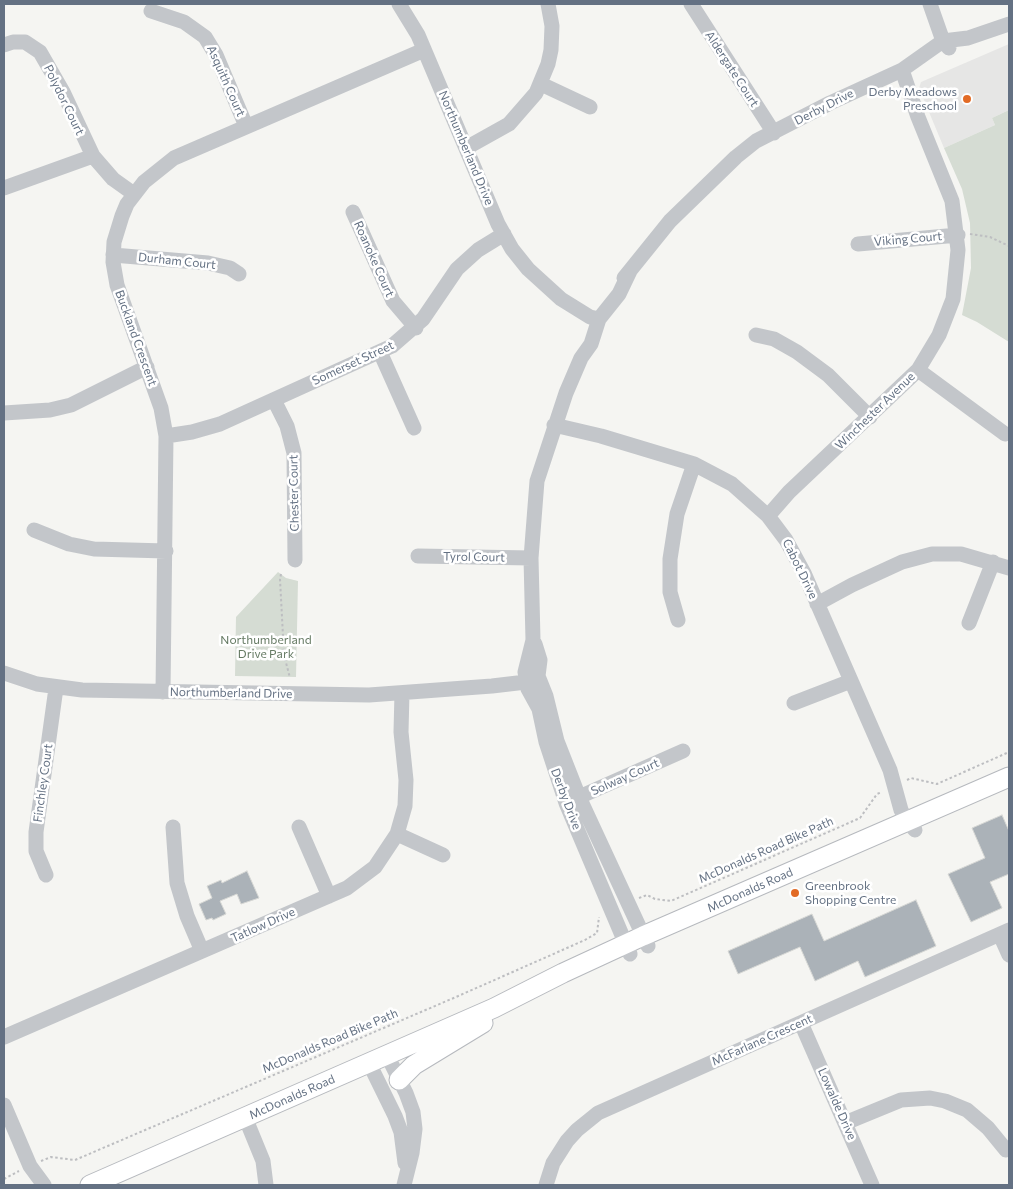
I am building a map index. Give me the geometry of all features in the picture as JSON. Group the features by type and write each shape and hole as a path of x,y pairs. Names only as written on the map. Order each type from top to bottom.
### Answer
{"main road":[{"name":"McDonalds Road","path":"90,1185 112,1181 245,1117 912,823 1009,776"},
{"name":"McDonalds Road","path":"912,823 1009,789"},
{"name":"McDonalds Road","path":"494,1008 527,997 628,949"},
{"path":"399,1080 414,1065 527,997"}],"street":[{"name":"Northumberland Drive","path":"399,4 411,21 504,234 520,260 544,284 579,301 594,316"},
{"path":"466,148 509,124 528,104 541,84 551,50 552,26 548,4"},
{"name":"Aldergate Court","path":"690,4 774,133"},
{"path":"931,5 947,43"},
{"name":"Asquith Court","path":"151,11 184,22 204,37 216,55 246,126"},
{"name":"Derby Drive","path":"628,949 573,800 557,741 530,678 533,640 531,558 536,509 545,478 545,462 556,422 581,358 591,344 594,316 670,221 720,173 756,150 774,133 830,102 897,72 947,43 1009,24"},
{"name":"Polydor Court","path":"4,45 13,42 25,42 40,52 64,92 93,156 113,178 134,194"},
{"name":"Buckland Crescent","path":"163,692 166,436 161,408 120,298 114,274 113,255 117,230 127,204 152,174 174,158 424,50"},
{"name":"Winchester Avenue","path":"765,513 870,417 918,370 939,334 953,299 964,231 948,187 897,72"},
{"path":"541,84 590,107"},
{"path":"4,188 93,156"},
{"name":"Roanoke Court","path":"353,212 393,301 416,328"},
{"name":"Viking Court","path":"858,244 964,231"},
{"name":"Somerset Street","path":"166,436 207,429 380,352 416,328 432,308 457,269 478,250 504,234"},
{"name":"Durham Court","path":"113,255 208,263 221,265 239,274"},
{"path":"756,335 774,339 803,356 828,375 870,417"},
{"path":"380,352 414,428"},
{"path":"4,413 50,410 71,405 147,368"},
{"path":"918,370 1005,434"},
{"name":"Chester Court","path":"274,400 287,426 294,453 295,560"},
{"name":"Cabot Drive","path":"556,422 694,464 732,484 765,513 794,554 912,823"},
{"path":"678,620 670,592 670,559 677,514 694,464"},
{"path":"34,530 69,544 94,549 166,551"},
{"path":"816,601 902,562 932,554 962,554 1009,568"},
{"name":"Tyrol Court","path":"418,556 531,558"},
{"path":"968,623 994,562"},
{"name":"Northumberland Drive","path":"4,673 56,688 163,692 397,694 530,678"},
{"path":"794,703 851,681"},
{"name":"Finchley Court","path":"46,876 36,851 36,832 56,688"},
{"name":"Tatlow Drive","path":"8,1037 329,896 356,882 375,867 397,834 402,819 406,794 397,694"},
{"name":"Solway Court","path":"573,800 683,752"},
{"name":"Derby Drive","path":"573,800 646,941"},
{"path":"173,827 177,883 187,916 202,951"},
{"path":"298,827 329,896"},
{"path":"397,834 443,855"},
{"path":"1005,932 1009,955"},
{"name":"McFarlane Crescent","path":"546,1185 559,1151 577,1130 598,1113 1005,932"},
{"name":"Lowalde Drive","path":"801,1023 872,1185"},
{"path":"387,1055 413,1112 415,1129 405,1182"},
{"path":"369,1063 401,1132 405,1182"},
{"path":"845,1123 902,1100 930,1098 968,1110 988,1128 1006,1150"},
{"path":"4,1105 30,1166 34,1185"},
{"path":"245,1117 263,1161 266,1185"},
{"path":"30,1166 44,1185"}],"path":[{"path":"964,231 970,234 990,237 1009,246"},
{"path":"281,574 283,641 290,678"},
{"path":"907,780 911,778 937,784 1009,752"},
{"name":"McDonalds Road Bike Path","path":"641,897 647,895 655,899 671,901 860,818 877,794 886,790"},
{"name":"McDonalds Road Bike Path","path":"30,1166 50,1157 75,1160 568,948 597,933 600,916"},
{"path":"4,1180 30,1166"}],"shaded area":[{"name":"Derby Meadows Preschool","path":"1009,44 1009,110 992,118 995,125 944,148 919,88 921,82"}],"green space":[{"path":"1009,110 1009,342 962,315 971,268 970,223 962,189 944,148 995,125 992,118"},
{"name":"Northumberland Drive Park","path":"278,572 286,578 298,581 296,677 235,676 236,617"}],"building":[{"path":"1002,815 1009,831 1009,874 990,882 1002,908 971,922 948,874 985,858 972,828"},
{"path":"247,871 259,898 241,904 237,894 220,901 226,914 213,920 212,918 206,920 199,904 212,898 207,886 221,880 222,883"},
{"path":"916,900 936,946 865,977 858,961 815,981 800,947 738,974 728,951 812,914 824,941"}],"place":[{"name":"Derby Meadows Preschool","path":"967,99"},
{"name":"Greenbrook Shopping Centre","path":"795,893"}]}
